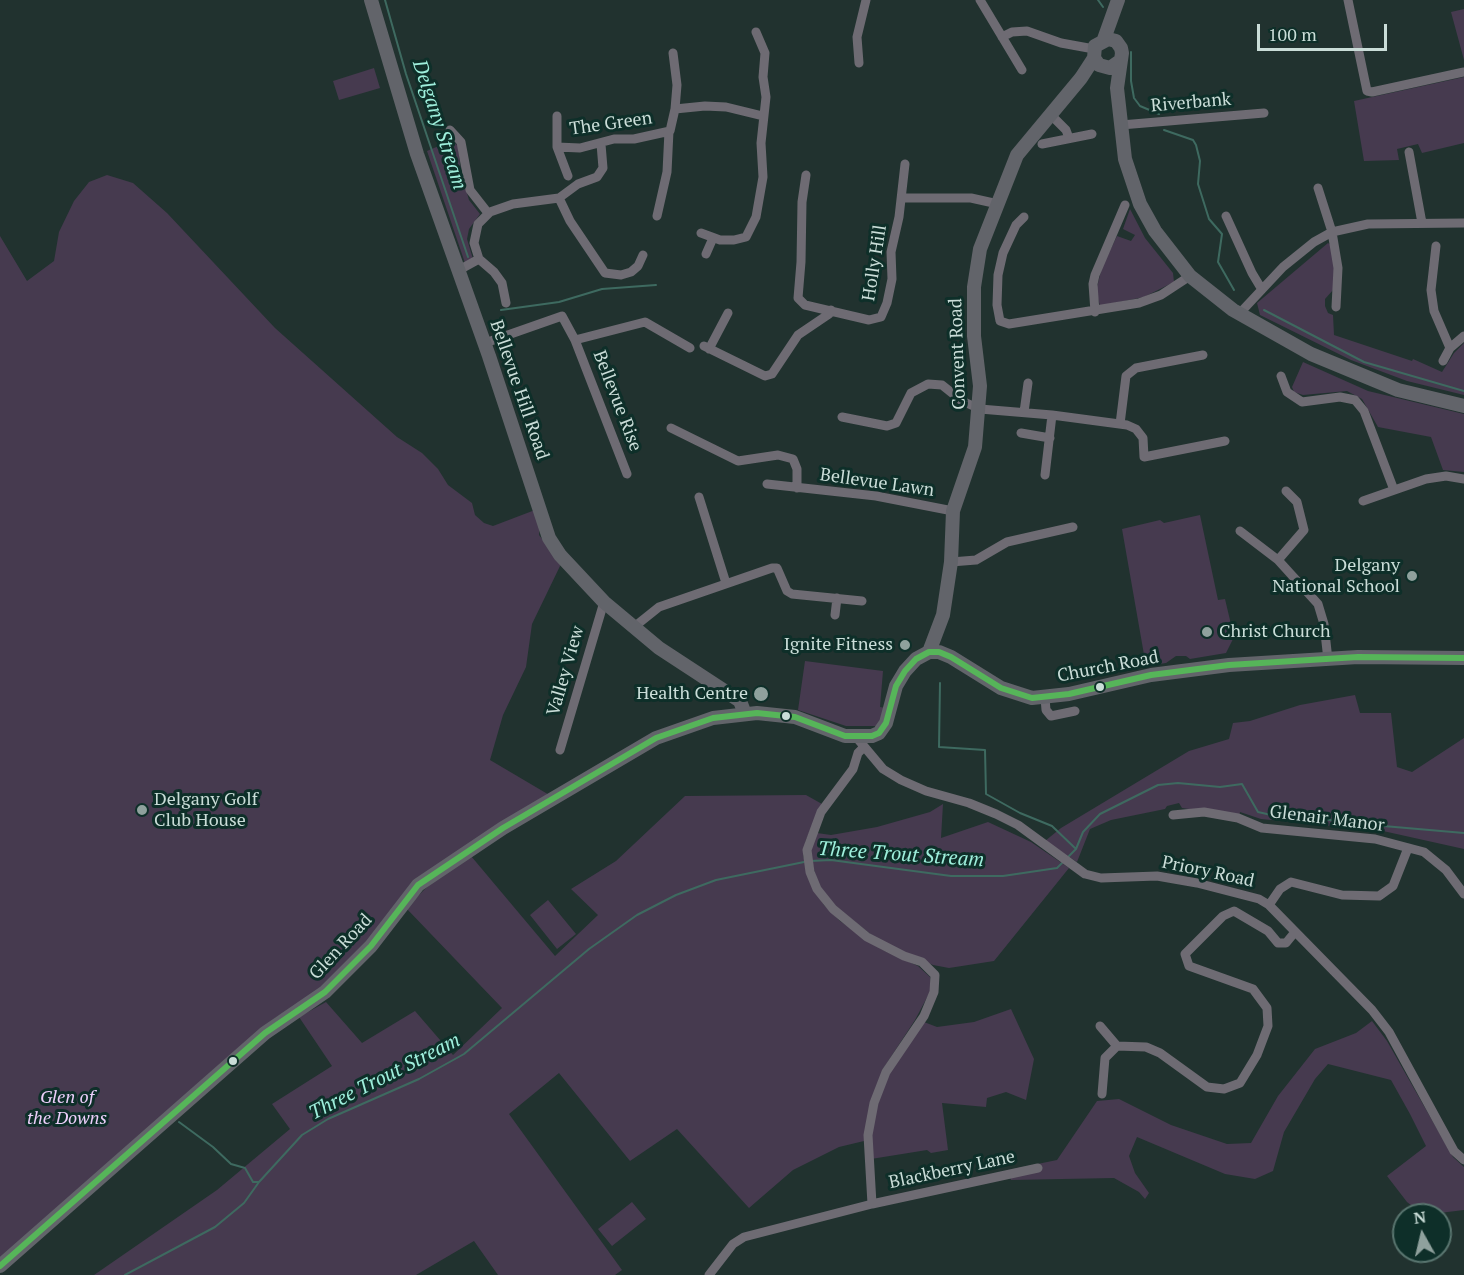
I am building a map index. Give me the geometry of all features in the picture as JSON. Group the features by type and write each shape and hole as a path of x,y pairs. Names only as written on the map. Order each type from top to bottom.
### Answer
{"street":[{"name":"Bellevue Hill Road","path":"371,0 417,154 485,343 549,538 560,555 604,602 659,648 740,701 745,714"},
{"path":"859,63 856,37 866,0"},
{"path":"980,0 1022,70"},
{"path":"1118,0 1110,40 1122,53 1117,88 1125,159 1140,204 1155,231 1190,276 1239,314 1311,354 1398,390 1464,406"},
{"path":"1348,0 1367,91 1372,92 1464,72"},
{"path":"1002,37 1012,32 1027,31 1114,66 1120,61"},
{"path":"701,233 713,238 734,240 746,237 753,228 764,177 761,143 766,97 763,77 765,53 756,32"},
{"name":"Convent Road","path":"929,652 943,615 951,562 953,511 970,465 980,409 974,336 974,287 980,249 1017,155 1081,78 1099,60 1110,40"},
{"name":"The Green","path":"657,216 668,166 669,132 675,109 677,85 673,53"},
{"path":"1099,60 1117,88"},
{"name":"The Green","path":"675,109 705,106 726,107 764,116"},
{"name":"Riverbank","path":"1121,125 1264,113"},
{"path":"1050,114 1070,138"},
{"name":"The Green","path":"557,116 557,147 568,176"},
{"path":"450,130 461,142 470,190 488,213"},
{"name":"The Green","path":"557,147 601,144 614,139 634,139 669,132"},
{"path":"1042,144 1092,134"},
{"path":"506,303 502,283 494,272 479,259 474,234 478,224 488,213 513,204 560,198 578,184 597,177 603,168 601,144"},
{"path":"1409,152 1422,223"},
{"name":"Holly Hill","path":"806,175 802,202 798,298 805,304 869,320 881,317 892,279 891,252 902,198 905,164"},
{"path":"1318,188 1332,232 1338,268 1336,307"},
{"path":"560,198 570,221 605,273 621,275 631,272 638,266 643,255"},
{"path":"902,198 971,198 998,204"},
{"path":"1095,312 1093,284 1095,275 1125,205"},
{"path":"1226,216 1261,288"},
{"path":"1024,217 1016,225 1003,252 998,275 996,305 1000,321 1010,324 1095,312 1150,299 1190,276"},
{"path":"1239,314 1261,288 1314,242 1332,232 1368,224 1464,223"},
{"path":"706,254 713,238"},
{"path":"1436,246 1431,290 1434,311 1450,348"},
{"path":"459,270 479,259"},
{"path":"728,313 707,348 765,376 772,374 798,335 830,314 831,310"},
{"name":"Bellevue Rise","path":"485,343 562,316 575,340 627,474"},
{"name":"Bellevue Rise","path":"575,340 645,322 690,348"},
{"path":"1443,361 1450,348 1464,336"},
{"path":"1120,424 1126,376 1137,368 1203,355"},
{"path":"1281,376 1287,392 1302,402 1340,397 1355,400 1364,411 1394,490"},
{"path":"1024,412 1028,383"},
{"path":"842,417 886,426 896,423 911,393 928,384 950,389 962,401 980,409 1052,415 1120,424 1137,429 1143,438 1144,457 1225,441"},
{"path":"1045,476 1052,415"},
{"name":"Bellevue Lawn","path":"670,428 738,461 778,455 794,459 797,469 797,488"},
{"path":"1021,433 1050,438"},
{"path":"1363,501 1426,479 1446,476 1464,478"},
{"name":"Bellevue Lawn","path":"767,484 876,496 953,511"},
{"path":"1278,560 1304,530 1297,502 1286,490"},
{"path":"699,497 726,583"},
{"path":"951,562 976,560 1007,542 1073,527"},
{"path":"1240,531 1278,560 1318,604 1324,624 1328,660"},
{"path":"634,627 659,607 777,568 787,591 792,594 862,601"},
{"path":"835,615 837,598"},
{"name":"Valley View","path":"560,750 604,602"},
{"path":"861,743 883,729 896,686 916,659 929,652"},
{"name":"Church Road","path":"929,652 939,652 951,657 1014,694 1045,698 1151,675 1229,665 1401,656 1464,658"},
{"path":"1045,698 1046,710 1051,716 1075,711"},
{"name":"Glen Road","path":"0,1266 265,1033 326,992 371,946 418,885 442,866 563,791 656,738 690,724 745,714 795,717 861,743"},
{"name":"Blackberry Lane","path":"861,743 853,769 826,803 807,850 810,872 817,889 833,909 867,937 904,956 922,962 935,975 934,993 924,1016 886,1072 874,1104 868,1135 872,1204"},
{"name":"Priory Road","path":"861,743 883,769 901,780 926,791 969,803 1018,825 1085,874 1101,878 1157,876 1252,897 1269,905 1361,998 1389,1032 1454,1151 1464,1160"},
{"name":"Glenair Manor","path":"1173,815 1204,812 1238,818 1262,828 1375,839 1424,852 1439,864 1464,894"},
{"path":"1269,905 1280,889 1291,882 1342,895 1379,896 1393,886 1408,848"},
{"path":"1102,1094 1105,1058 1117,1046 1146,1047 1160,1053 1207,1087 1224,1089 1240,1083 1257,1054 1268,1026 1267,1008 1253,989 1190,966 1185,954 1223,916 1234,911 1268,931 1278,943 1286,943 1295,932"},
{"path":"1100,1026 1117,1046"},
{"name":"Blackberry Lane","path":"709,1275 733,1244 744,1237 872,1204 1038,1168"}],"green space":[{"path":"1464,9 1464,60 1451,12"},
{"path":"374,68 380,88 339,100 333,81"},
{"path":"1464,77 1464,143 1422,153 1418,144 1397,149 1399,160 1364,161 1354,101"},
{"path":"448,142 454,142 458,146 461,173 469,200 480,214 469,229 467,239 473,259 465,263 427,151"},
{"name":"Glen of the Downs","path":"107,175 133,183 167,213 275,328 397,437 422,453 438,469 448,485 472,503 475,515 484,523 493,526 535,510 540,523 539,535 561,564 532,624 526,667 503,715 490,760 551,796 457,852 322,988 304,1002 275,1018 0,1260 0,236 27,281 54,261 59,232 74,201 89,182"},
{"path":"1130,209 1145,238 1173,273 1174,282 1144,297 1100,306 1096,291 1102,267 1117,236 1131,241 1135,235 1123,229"},
{"path":"1328,243 1331,245 1335,260 1333,290 1325,299 1325,306 1328,313 1333,315 1334,335 1412,361 1413,359 1442,372 1454,353 1464,343 1464,395 1407,381 1351,360 1260,315 1257,303"},
{"path":"1303,362 1368,391 1464,414 1464,472 1443,470 1431,437 1378,427 1362,399 1347,391 1303,395 1294,392 1292,387"},
{"path":"1200,515 1218,600 1225,599 1234,637 1226,653 1190,659 1186,656 1176,656 1166,663 1146,666 1122,529 1160,520 1164,523"},
{"path":"805,661 883,671 880,707 886,708 878,726 846,726 798,710"},
{"path":"1355,695 1360,713 1391,713 1397,767 1412,772 1464,738 1464,849 1383,831 1261,819 1240,812 1239,817 1182,808 1179,803 1167,806 1165,809 1111,820 1090,829 1077,862 1045,841 1061,828 1189,751 1229,739 1233,723 1250,721 1300,705"},
{"path":"806,795 822,804 806,840 803,855 811,883 824,905 840,921 881,949 918,966 930,977 931,990 915,1020 883,1069 864,1141 839,1147 793,1170 749,1208 677,1129 630,1161 559,1073 509,1114 622,1270 615,1275 498,1275 474,1241 416,1275 94,1275 217,1190 290,1129 272,1104 332,1066 299,1017 326,1002 362,1043 415,1011 453,1055 502,1008 406,908 445,869 471,856 555,956 598,915 571,889 616,861 685,796"},
{"path":"943,804 941,838 988,822 1031,842 1069,868 994,961 949,968 933,965 878,940 831,903 818,885 809,850 817,833 831,835 877,827 930,812"},
{"path":"548,900 576,934 557,949 530,915"},
{"path":"1011,1009 1034,1059 1026,1100 1006,1092 987,1098 986,1107 942,1103 948,1150 931,1153 927,1150 871,1159 872,1125 882,1090 894,1062 924,1022 937,1027 974,1022"},
{"path":"1372,1021 1387,1041 1453,1157 1464,1167 1464,1210 1452,1211 1452,1203 1407,1202 1387,1176 1426,1146 1391,1080 1328,1064 1315,1079 1284,1132 1273,1171 1255,1179 1225,1174 1137,1137 1129,1156 1135,1173 1149,1193 1145,1199 1139,1192 1114,1178 1011,1180 1008,1170 1057,1160 1097,1101 1119,1099 1171,1125 1227,1144 1251,1143 1278,1096 1315,1049 1356,1033"},
{"path":"632,1202 646,1219 612,1246 598,1229"}],"waterway":[{"name":"Delgany Stream","path":"385,0 406,74 468,257"},
{"path":"1098,0 1103,7"},
{"path":"1131,52 1131,81 1134,98 1140,106 1159,114"},
{"path":"1164,130 1193,140 1196,145 1200,161 1198,184 1209,219 1222,234 1218,262 1234,290"},
{"name":"Delgany Stream","path":"501,310 559,302 602,289 656,285"},
{"path":"1264,310 1364,362 1464,391"},
{"name":"Delgany Stream","path":"940,683 939,747 985,750 986,794 1020,813 1052,826 1076,849"},
{"name":"Three Trout Stream","path":"1068,857 1076,849 1083,832 1100,814 1158,785 1178,783 1220,787 1242,784 1258,812 1280,817 1311,817 1349,823 1464,833"},
{"name":"Three Trout Stream","path":"810,861 831,860 951,876 1003,876 1057,868 1064,861"},
{"name":"Three Trout Stream","path":"125,1275 215,1227 244,1203 259,1182 302,1135 328,1119 419,1079 464,1054 589,949 637,915 676,895 716,880 804,862"},
{"path":"179,1122 213,1147 231,1164 245,1168 253,1182 259,1182"}],"transit line":[{"path":"0,1266 265,1033 325,992 371,946 418,885 503,828 656,738 713,718 757,713 795,717 845,736 872,736 879,733 886,723 896,686 905,671 916,659 929,652 939,652 951,657 1001,688 1032,698 1069,694 1151,675 1229,665 1358,657 1464,658"}],"place":[{"name":"Delgany National School","path":"1412,576"},
{"name":"Christ Church","path":"1207,632"},
{"name":"Ignite Fitness","path":"905,645"},
{"name":"Health Centre","path":"761,694"},
{"name":"Delgany Golf Club House","path":"142,810"}]}
